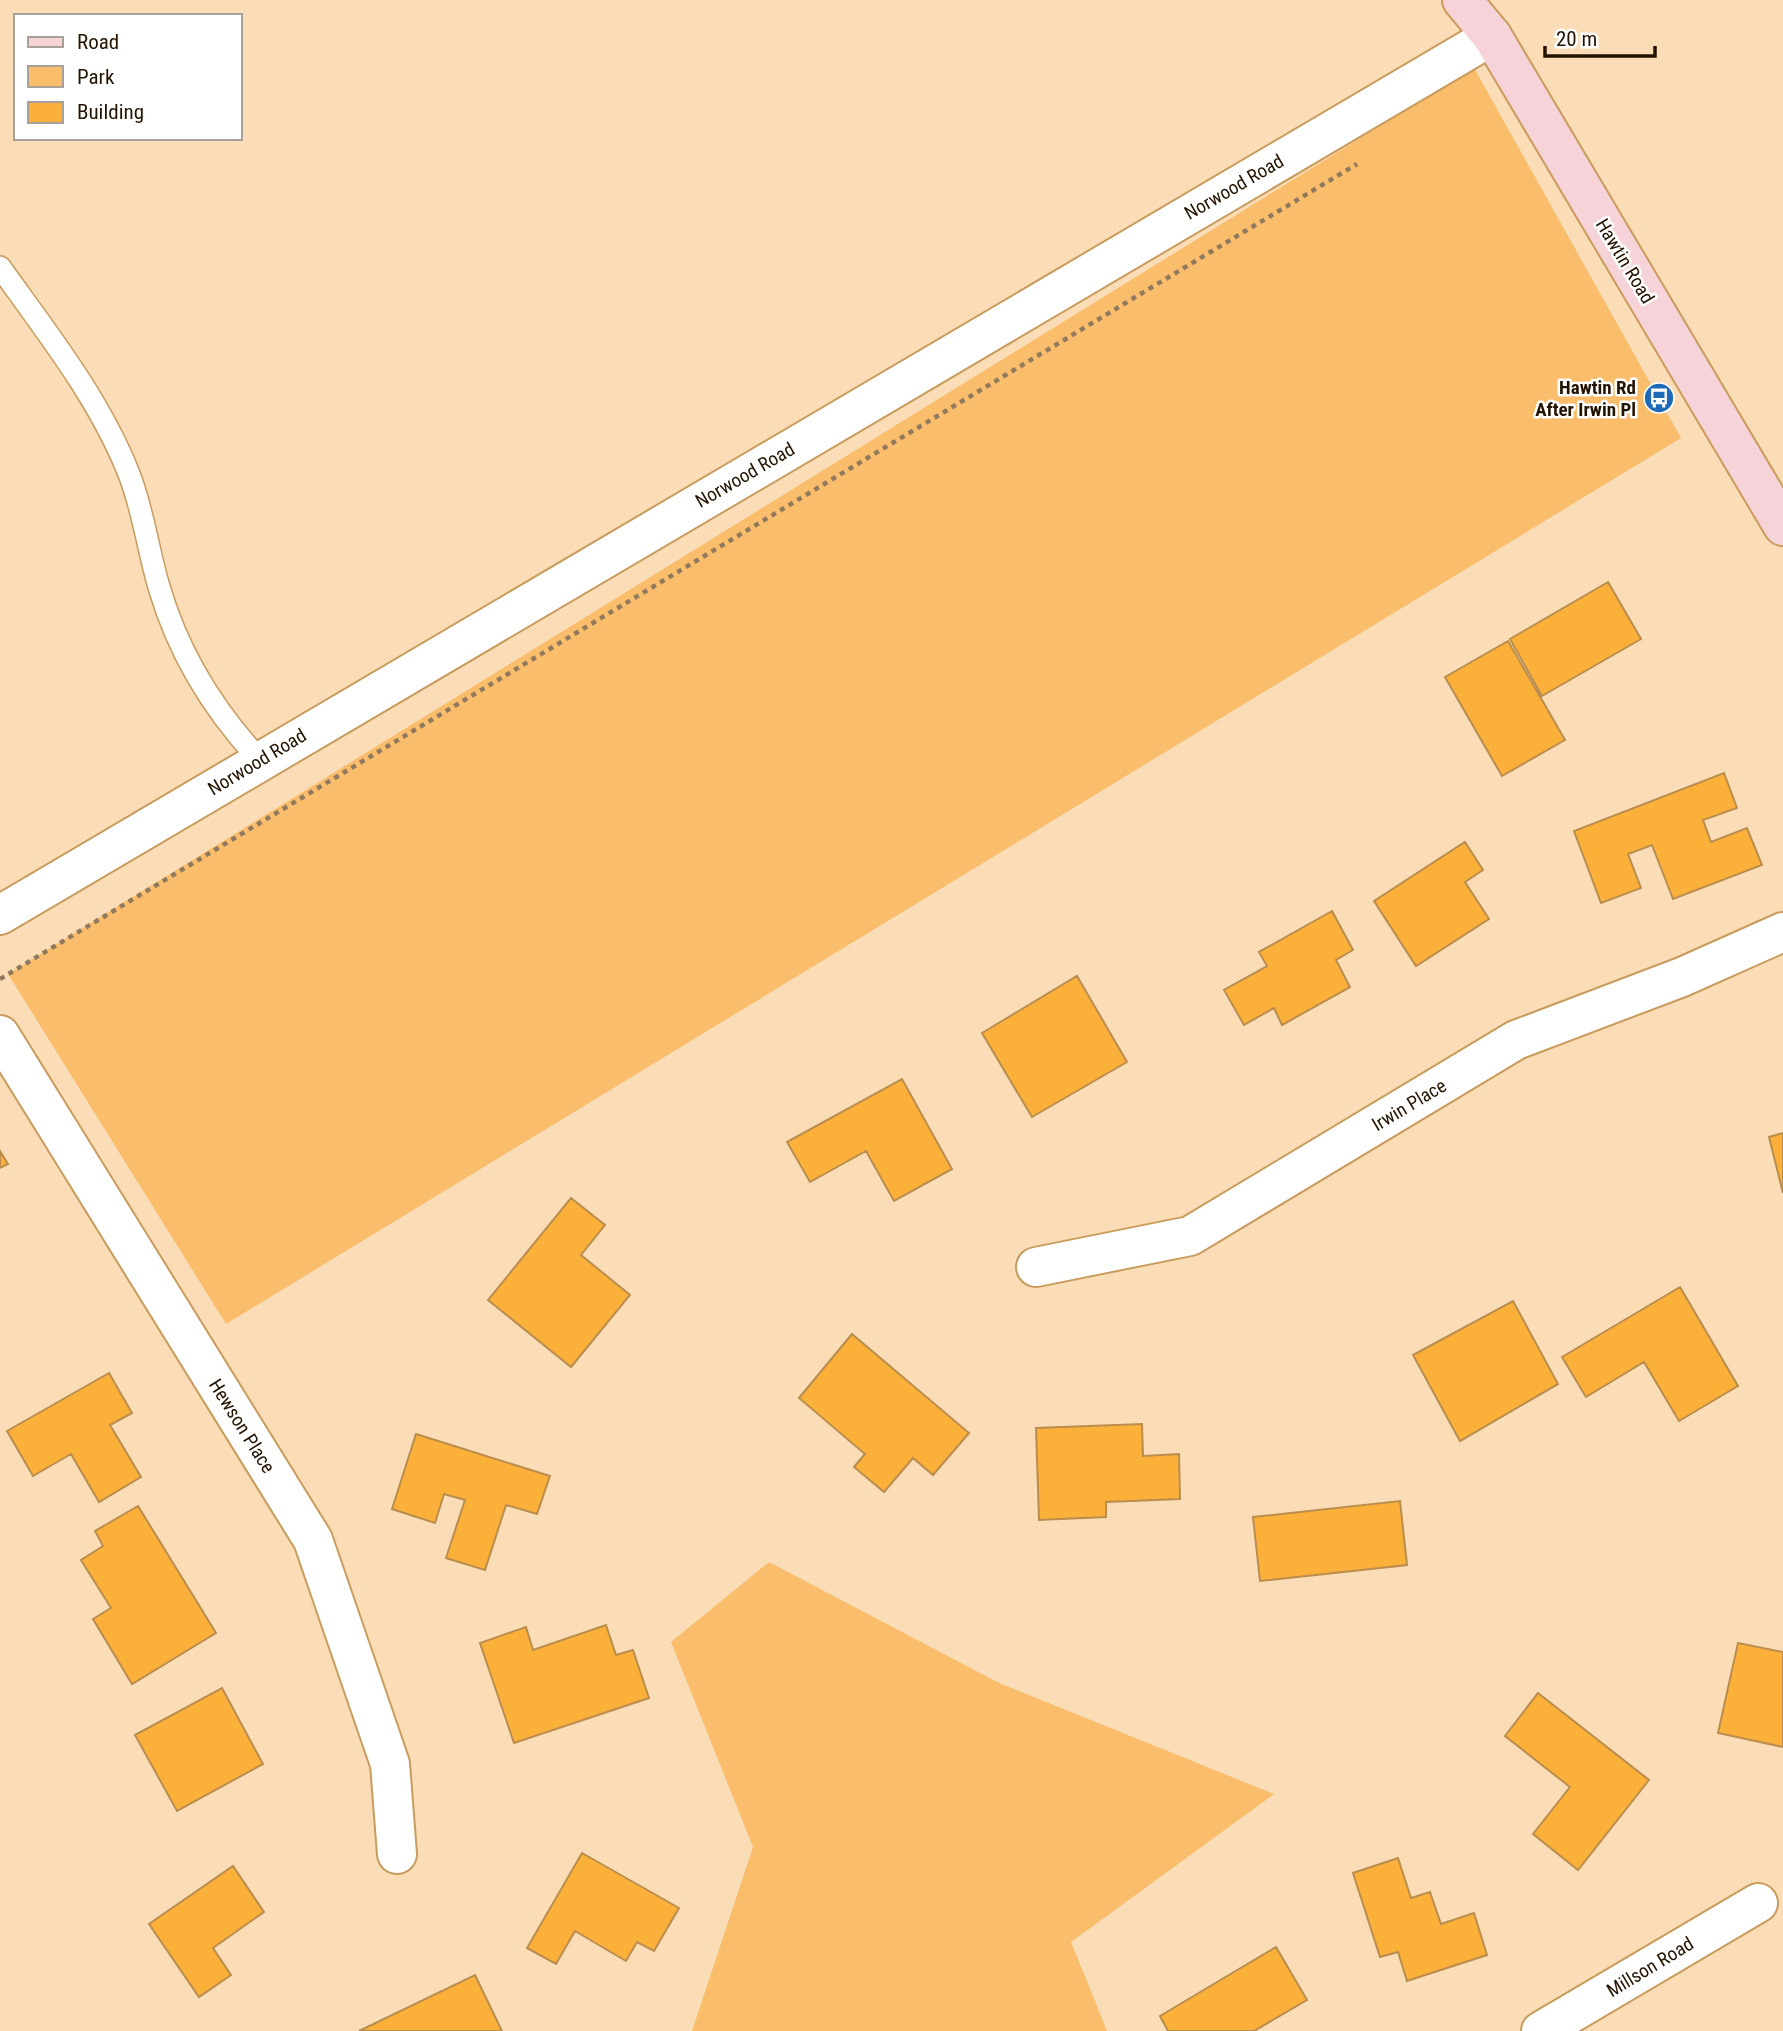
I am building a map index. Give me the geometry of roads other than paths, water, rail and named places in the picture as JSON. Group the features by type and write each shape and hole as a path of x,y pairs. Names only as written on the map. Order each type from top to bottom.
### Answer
{"main road":[{"name":"Hawtin Road","path":"1462,0 1492,36 1783,526"}],"street":[{"name":"Norwood Road","path":"0,915 1492,36"},
{"name":"Irwin Place","path":"1036,1267 1190,1236 1516,1040 1682,977 1783,932"},
{"name":"Hewson Place","path":"0,1034 313,1540 390,1764 397,1854"},
{"name":"Millson Road","path":"1541,2031 1758,1903"}],"lane":[{"path":"0,267 102,412 130,476 160,590 195,676 238,737 260,760"}],"place":[{"name":"Hawtin Rd After Irwin Pl","path":"1659,398"}]}
